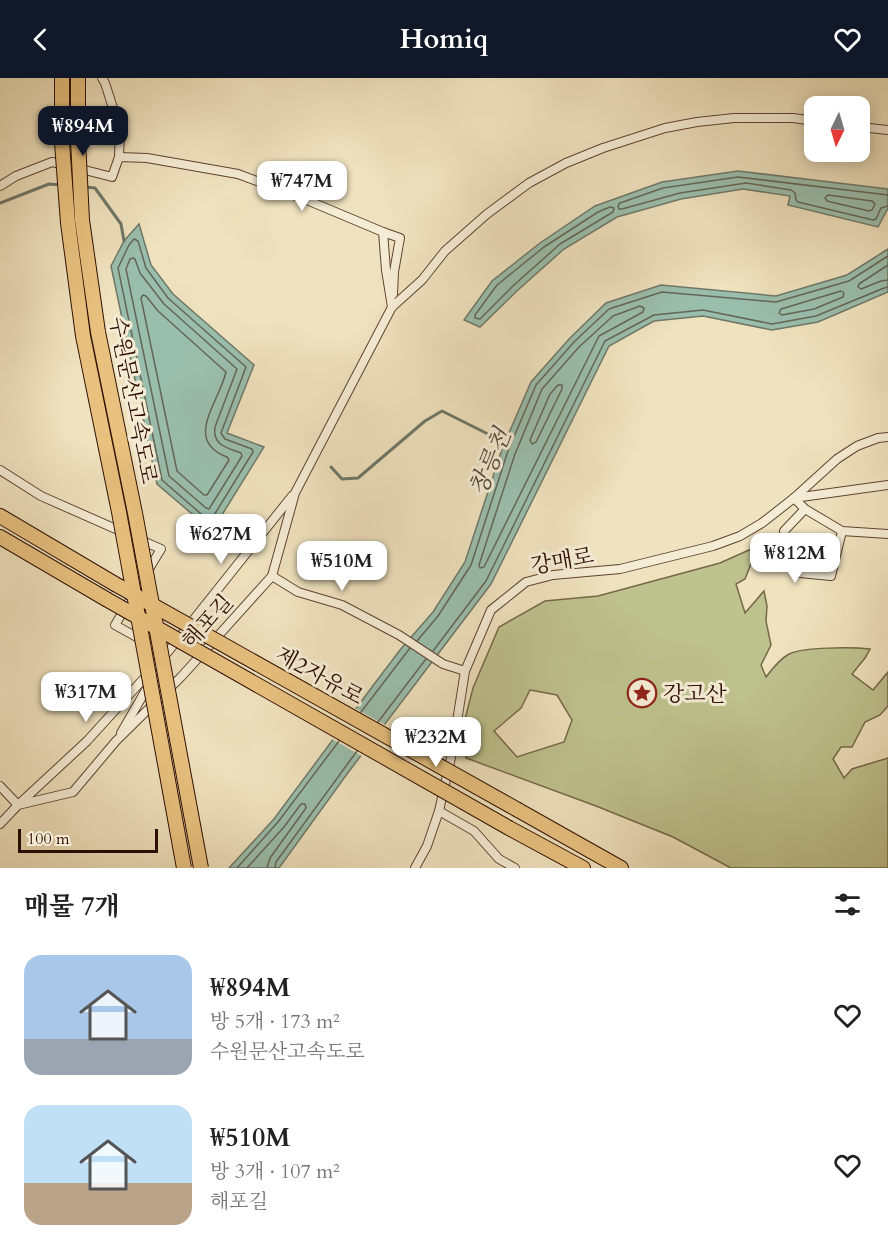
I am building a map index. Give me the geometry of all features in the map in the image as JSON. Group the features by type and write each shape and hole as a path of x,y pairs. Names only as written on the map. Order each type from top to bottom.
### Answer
{"highway":[{"name":"수원문산고속도로","path":"62,78 62,143 68,223 83,336 119,512 184,868"},
{"name":"수원문산고속도로","path":"78,78 82,220 98,332 137,525 201,868"},
{"name":"제2자유로","path":"0,516 115,584 621,868"},
{"name":"제2자유로","path":"0,537 583,868"}],"street":[{"path":"0,186 16,176 52,162 112,177 119,157 120,130 102,78"},
{"path":"392,307 422,280 445,250 487,213 529,183 566,163 635,137 697,122 734,118 804,120"},
{"path":"870,128 888,130"},
{"path":"119,157 147,158 238,174 400,238 394,272 392,307"},
{"path":"383,232 392,307"},
{"name":"해포길","path":"18,805 73,792 117,741 181,676 272,576 295,493 392,307"},
{"name":"강매로","path":"415,868 427,846 439,811 452,753 465,671 491,610 526,582 554,575 620,569 740,537 794,498 847,452 857,446 888,437"},
{"path":"0,470 41,496 161,549 115,625 167,653"},
{"path":"794,498 888,485"},
{"path":"0,824 87,741 167,653 295,493"},
{"path":"794,498 805,509 842,531 888,534"},
{"path":"805,509 784,531 789,554 800,573 831,576 842,531"},
{"path":"272,576 298,592 342,605 399,635 443,664 465,671"},
{"path":"117,741 167,653"},
{"path":"0,786 18,805"},
{"path":"439,811 474,831 499,859 515,868"}],"green space":[{"path":"758,546 745,579 736,584 745,613 764,591 767,606 766,621 771,645 761,665 766,677 779,661 789,654 828,648 870,649 852,674 873,690 888,672 888,706 880,715 865,722 852,747 841,747 833,759 844,778 852,769 888,758 888,868 731,868 673,837 466,758 464,723 473,688 499,627 545,601 598,596 720,563","holes":["530,690 557,695 572,720 564,742 517,757 494,731 521,708"]}],"water":[{"path":"738,171 888,189 888,210 878,227 788,205 790,196 743,189 681,199 617,217 564,249 480,327 464,320 492,281 540,243 595,206 662,182"},
{"path":"139,224 151,265 173,294 254,365 227,433 264,447 212,531 157,484 111,266 124,241"},
{"path":"888,249 888,292 818,322 772,330 703,316 654,321 609,346 491,584 279,868 229,868 274,819 400,650 433,612 465,562 502,449 531,382 570,338 606,303 661,285 776,296 847,275"}],"pier":[{"path":"353,707 387,726 363,757 330,738"}],"waterway":[{"path":"0,203 49,184 61,185"},
{"path":"85,187 95,188 121,224 124,241"},
{"name":"창릉천","path":"331,467 342,479 358,478 425,421 442,411 508,444"}],"place":[{"name":"강고산","path":"642,693"}]}
